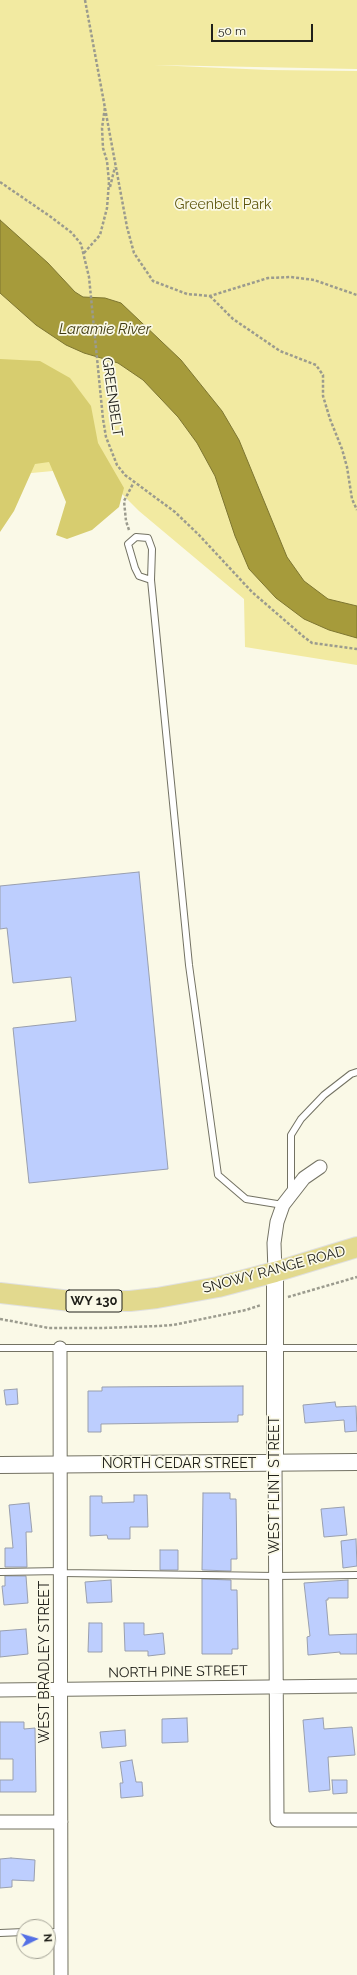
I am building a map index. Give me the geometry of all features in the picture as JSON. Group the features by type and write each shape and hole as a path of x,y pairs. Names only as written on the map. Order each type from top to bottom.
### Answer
{"main road":[{"name":"SNOWY RANGE ROAD","path":"0,1293 38,1299 71,1301 130,1301 218,1287 275,1272 357,1247"}],"street":[{"name":"WEST FLINT STREET","path":"320,1167 304,1178 291,1192 283,1205 277,1222 274,1244 277,1820 357,1820"},
{"name":"WEST BRADLEY STREET","path":"60,1348 61,1975"},
{"name":"NORTH CEDAR STREET","path":"0,1465 357,1462"},
{"name":"NORTH PINE STREET","path":"0,1690 357,1686"},
{"path":"0,1822 61,1822"}],"lane":[{"path":"151,580 139,576 135,568 128,544 136,537 148,538 152,549 151,580 189,965 218,1175 246,1199 283,1205"},
{"path":"291,1192 291,1135 301,1119 324,1095 351,1074 357,1072"},
{"path":"0,1348 357,1348"},
{"path":"0,1572 61,1571 63,1573 275,1576 357,1575"},
{"path":"0,1933 16,1932"},
{"path":"56,1932 61,1932"}],"path":[{"path":"85,0 127,227 134,253 153,281 187,294 210,296 268,278 291,277 314,280 357,296"},
{"path":"84,253 100,235 108,208 110,182 108,161 103,148 102,128 105,105"},
{"path":"108,196 116,164"},
{"name":"GREENBELT","path":"0,182 72,233 81,244 89,277 97,373 103,419 111,452 117,465 125,475 181,517 252,592 304,637 312,642 320,644 357,649"},
{"path":"210,296 233,319 280,351 316,365 323,376 323,396 342,449 352,499 357,510"},
{"path":"133,540 126,521 124,501 134,482"},
{"path":"0,1319 49,1328 102,1328 173,1325 246,1310 275,1300 357,1277"}],"green space":[{"name":"Greenbelt Park","path":"0,0 357,0 357,69 154,65 269,70 357,71 357,665 245,647 244,599 139,511 95,467 0,476"}],"shaded area":[{"path":"0,359 40,361 70,378 91,406 98,443 124,488 119,507 92,530 67,539 56,535 66,502 49,462 35,464 14,511 0,532"}],"water":[{"name":"Laramie River","path":"0,220 48,263 75,292 83,297 105,298 121,303 181,360 222,411 239,440 287,557 304,581 328,599 357,606 357,638 329,630 304,619 276,598 249,569 235,536 215,476 197,443 178,417 143,380 118,363 84,353 66,345 36,325 0,293"}],"building":[{"path":"139,872 168,1169 29,1183 13,1028 76,1021 71,977 13,983 7,928 0,929 0,886"},
{"path":"243,1386 243,1415 238,1415 238,1422 101,1424 101,1432 88,1432 88,1391 102,1391 102,1387"},
{"path":"17,1389 18,1404 6,1405 4,1390"},
{"path":"335,1402 336,1407 356,1406 357,1431 345,1432 344,1420 305,1423 303,1405"},
{"path":"203,1493 230,1493 230,1499 236,1499 237,1559 231,1559 231,1571 202,1570"},
{"path":"134,1495 147,1495 148,1527 130,1527 130,1539 108,1539 107,1535 90,1536 90,1496 102,1496 102,1503 134,1502"},
{"path":"29,1503 32,1532 26,1532 27,1567 5,1567 5,1548 13,1548 9,1505"},
{"path":"344,1507 347,1535 324,1537 321,1509"},
{"path":"356,1539 357,1566 343,1568 341,1541"},
{"path":"160,1550 178,1550 178,1570 160,1570"},
{"path":"5,1576 26,1576 28,1603 4,1605 2,1586 5,1586"},
{"path":"202,1579 231,1580 231,1590 237,1590 238,1649 232,1649 232,1654 202,1654"},
{"path":"111,1580 112,1602 87,1603 85,1582"},
{"path":"348,1580 348,1598 328,1598 328,1600 326,1600 329,1635 357,1634 357,1654 340,1654 340,1652 308,1655 307,1637 310,1636 304,1583"},
{"path":"89,1623 102,1623 102,1652 88,1652"},
{"path":"124,1623 144,1623 144,1635 163,1633 165,1654 148,1656 148,1651 125,1651"},
{"path":"26,1629 28,1654 0,1657 0,1631"},
{"path":"187,1718 188,1742 162,1743 162,1719"},
{"path":"323,1718 324,1729 352,1727 355,1755 328,1757 330,1790 309,1792 303,1720"},
{"path":"0,1722 24,1722 24,1729 35,1728 36,1792 0,1792 0,1780 13,1780 13,1759 0,1759"},
{"path":"125,1730 126,1746 102,1748 100,1732"},
{"path":"132,1760 136,1782 142,1782 143,1796 121,1798 120,1783 123,1783 120,1762"},
{"path":"332,1780 347,1780 347,1793 333,1794"},
{"path":"11,1858 35,1860 34,1881 12,1880 12,1887 0,1888 0,1859"}]}
